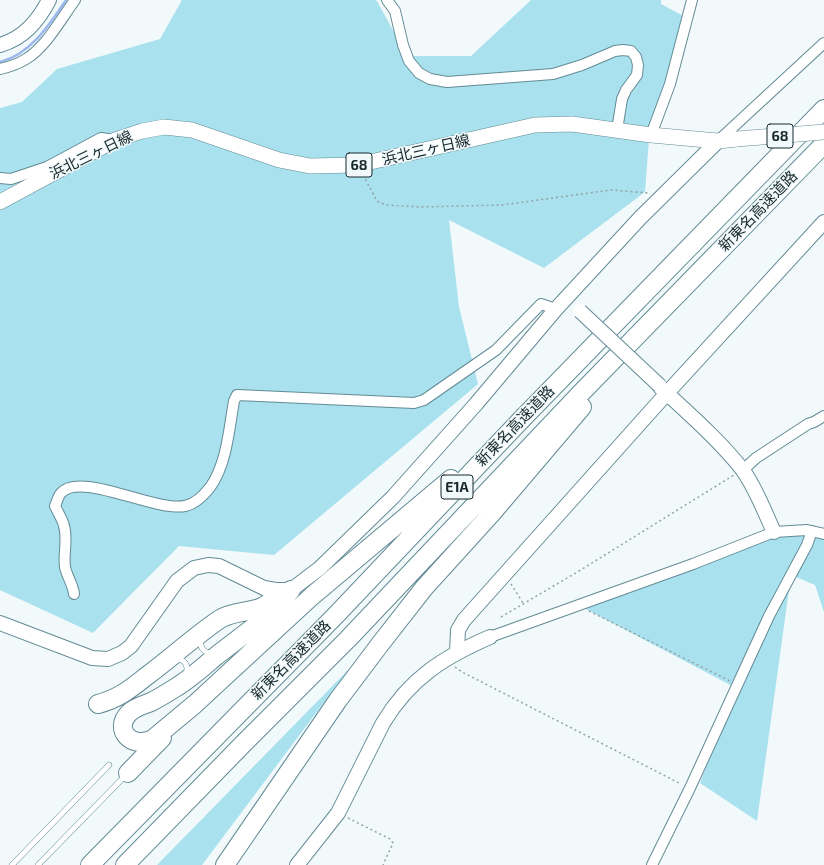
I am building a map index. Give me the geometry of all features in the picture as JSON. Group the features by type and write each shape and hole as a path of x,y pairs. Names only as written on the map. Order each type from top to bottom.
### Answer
{"highway":[{"name":"新東名高速道路","path":"90,865 337,614 520,421 824,109"},
{"name":"新東名高速道路","path":"125,865 348,639 580,394 824,144"},
{"path":"224,865 338,700 424,588 492,513 587,402 796,173"},
{"path":"128,773 195,704 312,596 520,421"},
{"path":"195,704 153,739 147,742 140,743 134,741 128,738 125,732 123,726 128,714 132,710 164,695 183,683 267,617 283,601 283,590"},
{"path":"98,704 119,696 205,630 226,616 259,609 266,606 283,590"}],"main road":[{"name":"浜北三ヶ日線","path":"0,202 115,140 142,130 164,127 192,130 278,160 310,166 358,165 535,125 572,124 651,135 718,141 824,132"}],"street":[{"path":"0,45 21,36 30,28 49,0"},
{"path":"0,70 27,59 43,44 75,0"},
{"path":"387,0 395,11 403,45 409,61 420,73 430,79 447,82 553,74 582,65 615,51 623,50 631,52 636,57 638,65 637,74 626,90 622,99 617,130"},
{"path":"651,135 670,84 692,0"},
{"path":"0,623 88,657 108,659 122,653 131,646 177,581 194,568 208,565 219,566 264,588 283,590 320,568 398,491 476,404 556,309 640,218 718,141 824,42"},
{"path":"0,178 11,179 47,167 101,138 115,140"},
{"path":"451,656 458,630 464,620 663,390 824,222"},
{"path":"567,298 710,434 743,470 774,532"},
{"path":"74,594 74,586 66,570 64,558 64,525 55,506 61,493 69,487 81,486 107,491 164,506 184,506 199,498 210,487 218,472 223,459 234,402 237,395 414,403 424,400 496,350 541,304 556,309"},
{"path":"743,470 756,458 808,424 824,416"},
{"path":"297,865 338,813 391,709 404,693 420,678 451,656 490,637 693,564 774,532 807,530 824,534"},
{"path":"652,865 690,788 769,616 807,545 812,531"}],"lane":[{"path":"205,630 201,639 201,648 209,653 219,654"},
{"path":"168,659 178,659 185,662 188,669 183,683"},
{"path":"12,865 109,765"},
{"path":"38,865 128,773"}],"path":[{"path":"358,165 377,202 386,205 420,207 502,205 611,190 665,193"},
{"path":"501,617 743,470"},
{"path":"504,574 523,604"},
{"path":"578,605 738,684"},
{"path":"451,656 462,672 690,788"},
{"path":"338,813 390,839 393,844 383,865"}],"shaded area":[{"path":"182,0 375,0 377,1 407,56 471,56 531,0 661,0 661,4 687,18 649,139 645,192 544,268 449,220 459,307 478,384 274,555 179,546 93,633 0,590 0,108 22,102 57,69 160,39"},
{"path":"771,533 824,535 824,612 815,585 791,575 757,821 700,783 736,688 582,607"},
{"path":"349,669 202,865 157,865"}],"waterway":[{"path":"0,62 11,58 30,45 46,28 66,0"}]}
